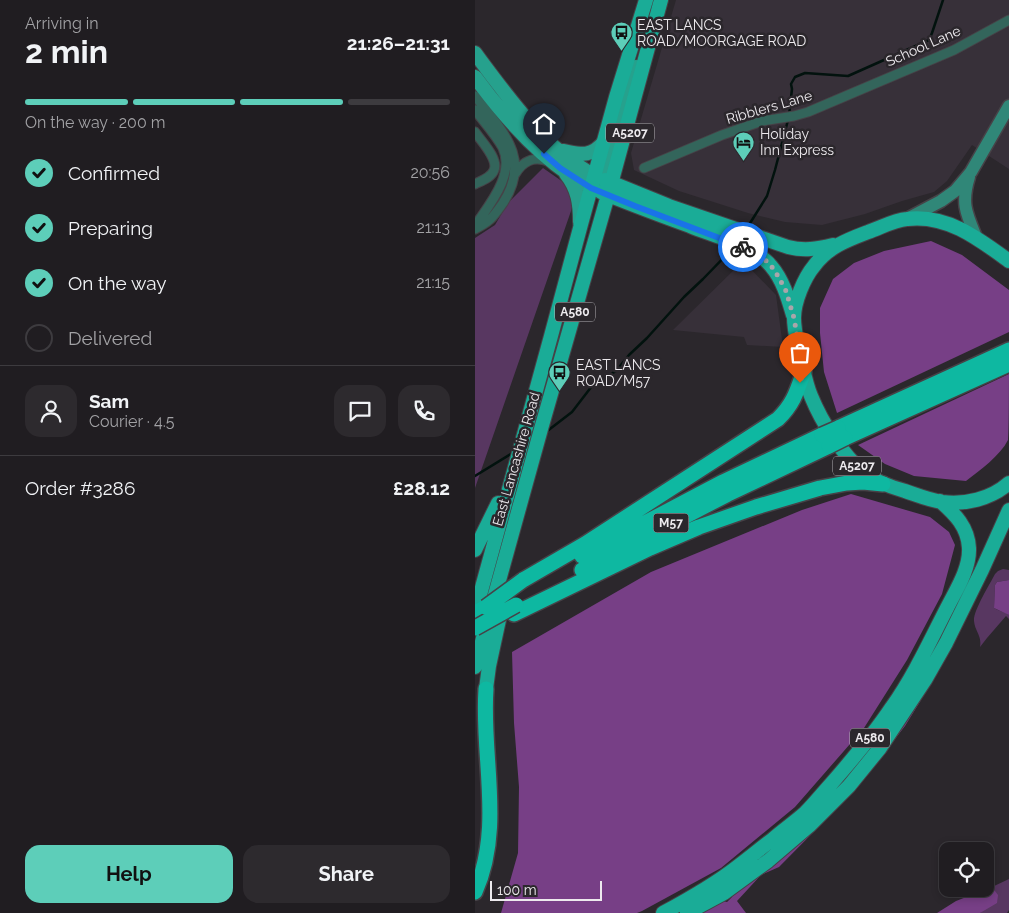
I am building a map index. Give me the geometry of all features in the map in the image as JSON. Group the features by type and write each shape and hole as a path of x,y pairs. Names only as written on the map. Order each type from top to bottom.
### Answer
{"highway":[{"name":"East Lancashire Road","path":"475,667 541,429 601,185 604,142 646,0"},
{"name":"East Lancashire Road","path":"480,610 519,451 580,228 601,185 642,72 661,0"},
{"name":"A5207","path":"634,193 624,176 623,163 641,90 642,72"},
{"name":"A5207","path":"601,185 634,193 669,206 740,238 770,264 786,291 794,318 803,371 810,395 841,449 866,474 883,484 940,502 961,502 981,498 1009,483"},
{"name":"A5207","path":"601,185 635,206 740,238 788,247 805,250 822,248 842,243 896,221 926,219 942,222 976,236 1009,261"},
{"path":"528,420 543,387 601,185"},
{"name":"A5207","path":"794,318 800,292 813,267 831,250 842,243"},
{"name":"M57","path":"475,630 825,441 1009,350"},
{"name":"M57","path":"841,433 1009,364"},
{"path":"522,584 778,419 788,409 796,395 803,371"},
{"name":"M57","path":"480,610 522,584 723,482 825,441"},
{"path":"475,550 494,512 519,451"},
{"path":"475,892 485,863 490,830 486,689 489,666 519,532 527,478"},
{"path":"515,610 650,548 707,524 756,507 820,488 847,483 883,484"},
{"name":"A580","path":"663,913 730,872 805,813 847,766 893,707 933,637 961,580 968,560 969,549 966,532 958,519 940,502"},
{"name":"A580","path":"687,913 724,893 768,861 809,826 843,793 873,756 925,680 946,643 1009,510"}],"main road":[{"path":"601,185 657,0"},
{"name":"A5207","path":"475,53 509,99 545,138 571,181 578,196 580,206 580,228"},
{"name":"A5207","path":"475,77 515,128 558,160 581,168 601,185"},
{"path":"907,219 941,201 955,191 971,172 1009,106"},
{"name":"A5207","path":"558,160 593,151 604,142"},
{"path":"971,172 965,191 964,202 976,236"}],"street":[{"name":"School Lane","path":"847,95 954,50 1009,20"},
{"name":"Ribblers Lane","path":"643,168 761,121 808,112 847,95"},
{"path":"475,96 510,144 515,160 515,174"},
{"path":"475,110 502,148 505,162 498,191 475,227"},
{"path":"475,132 495,159 494,172 475,184"},
{"path":"475,227 487,223 492,218 508,193 520,166 525,162 541,159 558,160"}],"shaded area":[{"path":"676,0 1009,0 1009,169 972,145 947,181 934,192 865,214 822,225 785,222 748,213 679,191 634,170 631,153"},
{"path":"543,168 576,191 571,211 475,488 475,238 495,225 508,203"},
{"path":"931,241 962,255 1009,290 1009,332 837,413 824,372 820,333 820,308 833,279 854,263 884,251"},
{"path":"743,261 776,295 783,347 747,345 744,337 673,330"},
{"path":"1009,374 1008,440 995,457 966,481 914,476 885,464 858,445"},
{"path":"851,494 930,517 949,532 955,545 942,594 907,660 864,728 795,807 721,868 642,911 637,913 501,913 518,853 519,787 514,723 512,652 651,572 802,510"},
{"path":"1003,569 1009,570 1009,580 997,582 995,585 994,608 1009,615 1009,619 1006,616 980,647 980,639 974,617 995,574"},
{"path":"1009,580 1009,615 994,608 995,585 997,582"},
{"path":"920,698 921,700 905,726 857,788 779,867 761,875 737,901 746,913 700,913 719,900 727,902 732,897 733,891 775,861"},
{"path":"1009,879 1009,910 1007,913 980,913 997,895 994,886"},
{"path":"994,890 998,895 997,903 980,913 937,913 966,897 994,897"}],"waterway":[{"path":"789,115 791,84 795,77 805,73 848,76 929,40 943,0"},
{"path":"747,228 767,196 788,120"},
{"path":"546,432 572,412 592,386 616,371 684,297 734,247"},
{"path":"475,476 514,452"}],"way so far":[{"path":"743,247 758,254 770,264 786,291 794,318 803,371 800,383"}],"place":[{"name":"EAST LANCS ROAD/MOORGAGE ROAD","path":"621,52"},
{"name":"Holiday Inn Express","path":"744,161"},
{"name":"EAST LANCS ROAD/M57","path":"560,392"}],"route":[{"path":"544,154 560,168 591,188 743,247"}]}
